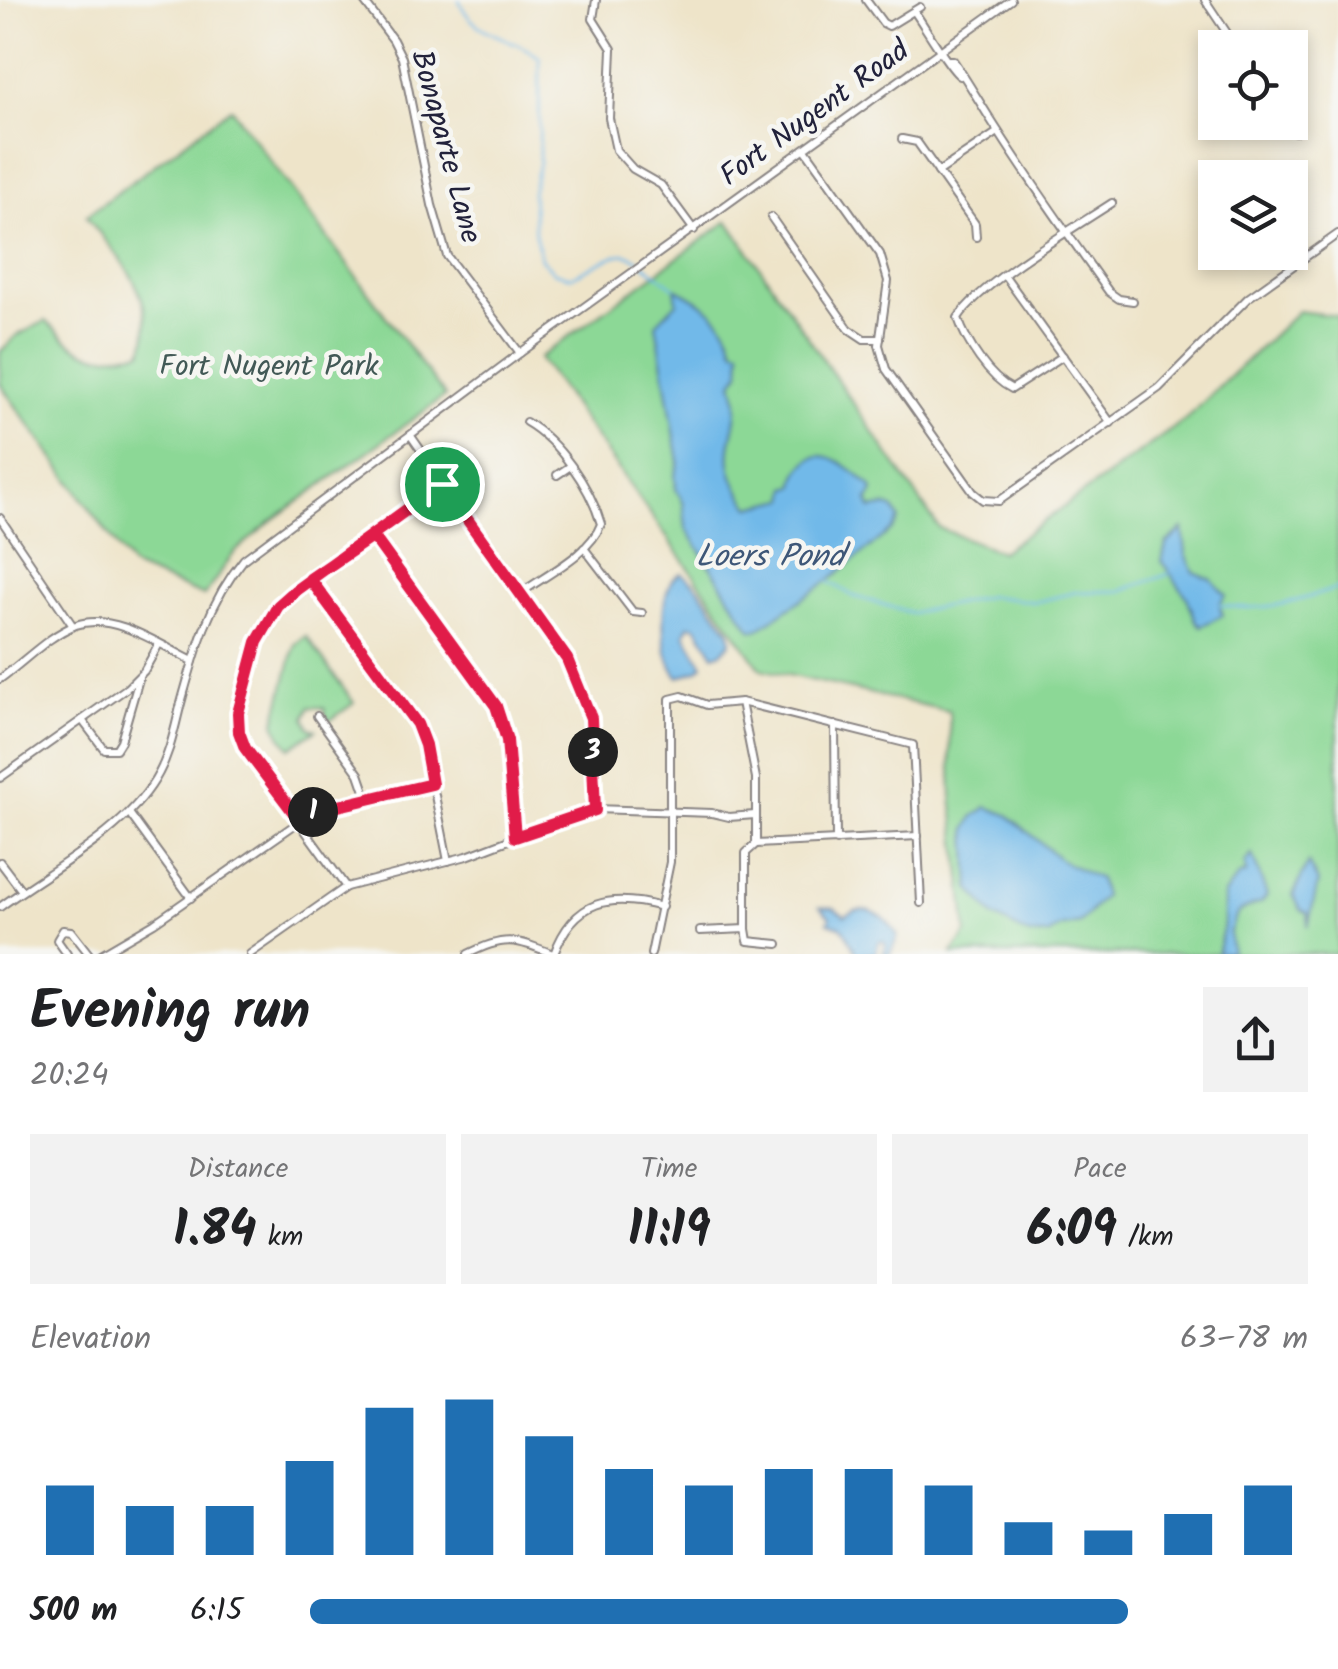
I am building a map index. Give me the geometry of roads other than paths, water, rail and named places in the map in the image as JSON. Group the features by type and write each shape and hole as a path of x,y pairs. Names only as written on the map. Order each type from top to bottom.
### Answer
{"street":[{"name":"Bonaparte Lane","path":"363,0 402,58 432,205 447,256 520,353"},
{"path":"596,0 593,19 612,49 609,118 616,150 633,169 661,185 694,230"},
{"path":"866,0 888,26 917,9 943,50 947,64 962,78 964,88 974,94 1109,292 1119,299 1133,301"},
{"name":"Fort Nugent Road","path":"0,906 129,813 154,782 167,757 208,612 244,558 520,353 1011,0"},
{"path":"1205,0 1225,30"},
{"path":"938,172 998,132"},
{"path":"902,139 917,142 976,224 976,237"},
{"path":"805,149 880,254 888,281 880,339 886,369 972,492 983,500 1000,501 1160,388 1258,290 1338,234"},
{"path":"1063,356 1012,389 1001,384 962,331 958,318 965,306 1112,203"},
{"path":"771,217 850,329 864,339 880,339"},
{"path":"1006,276 1111,423"},
{"path":"521,592 584,548 601,524 593,503 569,467 543,432 526,422"},
{"path":"411,436 567,659 591,718 595,810"},
{"path":"557,475 569,467"},
{"path":"346,886 245,748 238,713 257,642 278,606 442,484"},
{"path":"0,518 73,626"},
{"path":"373,536 496,706 507,740 515,837"},
{"path":"584,548 633,612 642,612"},
{"path":"310,579 417,724 425,745 448,861"},
{"path":"0,666 3,677 73,626 101,621 192,661"},
{"path":"82,720 104,748 116,749 139,678 158,644"},
{"path":"0,778 139,678"},
{"path":"651,954 670,862 670,699 682,696 707,706 740,702 913,745 921,902"},
{"path":"740,702 756,778 756,844"},
{"path":"317,716 358,774 368,798"},
{"path":"835,725 836,841"},
{"path":"101,954 190,898 313,812 432,784"},
{"path":"250,954 346,886 448,861 595,810 755,815"},
{"path":"129,813 190,898"},
{"path":"778,944 748,941 746,853 756,844 918,836"},
{"path":"0,862 22,891"},
{"path":"468,954 503,939 518,940 554,954 570,925 596,903 634,899 662,907"},
{"path":"700,931 746,929"},
{"path":"66,954 57,940 62,930 70,931 88,954"}],"water":[{"name":"Loers Pond","path":"675,288 712,312 726,329 734,349 741,350 740,372 733,382 737,414 730,455 731,470 751,507 786,499 788,488 795,486 804,466 813,457 822,456 848,467 871,486 871,509 888,506 899,519 893,529 828,581 757,630 751,629 744,619 686,528 683,502 676,489 679,462 656,324 677,302"},
{"path":"1183,529 1186,554 1194,572 1211,579 1226,595 1219,605 1223,615 1201,626 1187,597 1162,562 1166,544"},
{"path":"682,573 697,586 730,632 731,642 714,655 697,627 689,625 685,634 703,665 679,677 668,655 663,622 667,591 673,579"},
{"path":"987,807 1008,815 1062,861 1099,879 1104,896 1080,923 1060,927 1048,935 1029,935 994,917 970,888 967,829 973,817"},
{"path":"1252,855 1267,895 1262,902 1238,912 1229,933 1232,952 1217,954 1224,924 1224,894 1240,875 1246,874 1245,863"},
{"path":"1308,863 1318,882 1308,927 1308,913 1301,910 1293,895"},
{"path":"820,907 834,908 845,916 868,910 882,917 898,936 890,954 883,954 883,941 875,954 857,954 842,927 828,922 830,917"}],"waterway":[{"path":"459,0 473,22 540,58 539,162 532,193 541,259 554,272 571,277 626,254 675,288"},
{"path":"828,581 853,596 912,613 990,596 1035,602 1077,592 1120,591 1169,574"},
{"path":"1219,605 1265,607 1338,588"}],"park label":[{"name":"Fort Nugent Park","path":"269,367"}]}
